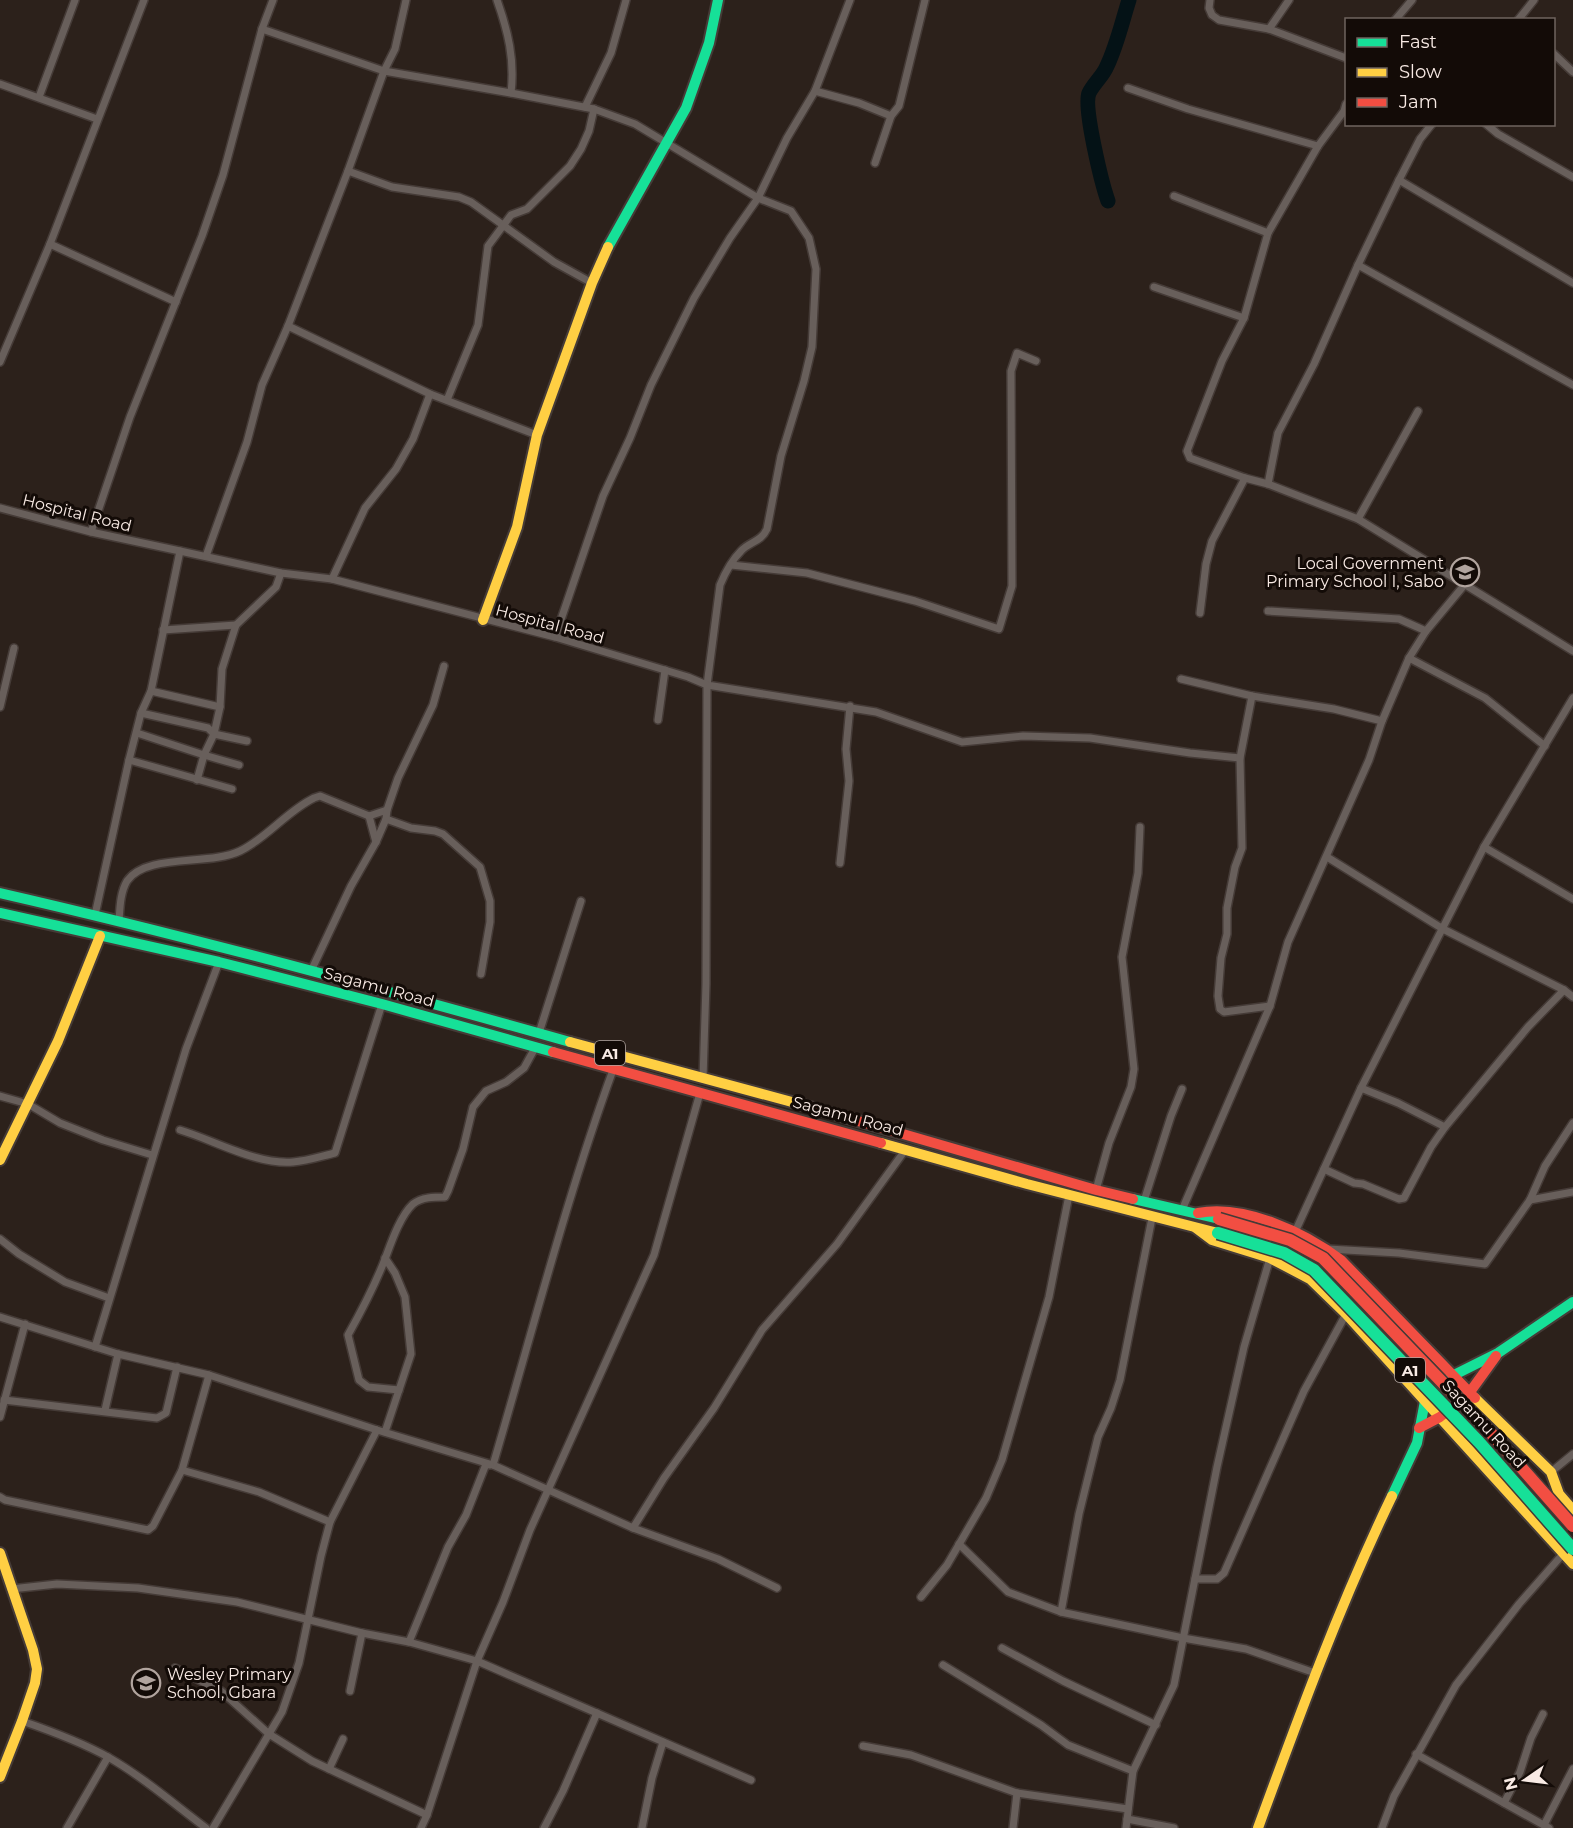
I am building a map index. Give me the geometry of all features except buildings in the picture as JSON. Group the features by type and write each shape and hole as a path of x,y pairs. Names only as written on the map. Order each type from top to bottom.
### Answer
{"main road":[{"path":"483,620 517,527 537,435 591,283 603,256 686,108 709,43 718,0"},
{"name":"Sagamu Road","path":"0,893 163,932 311,971 894,1130 1096,1190 1219,1219 1290,1240 1323,1258 1490,1432 1573,1526"},
{"name":"Sagamu Road","path":"0,913 219,962 382,1004 1152,1218 1218,1233 1284,1254 1314,1270 1479,1442 1568,1551"},
{"path":"160,949 163,932"},
{"path":"0,1160 58,1041 100,936"},
{"path":"1197,1214 1215,1210 1252,1217 1295,1232 1328,1249 1551,1472 1559,1494 1573,1510"},
{"path":"1196,1228 1212,1240 1270,1258 1310,1279 1346,1314 1425,1401 1568,1551 1573,1564"},
{"path":"1258,1828 1315,1673 1362,1556 1417,1443 1425,1401 1454,1375 1498,1353 1573,1302"},
{"path":"1419,1428 1440,1417 1470,1392 1498,1353"},
{"path":"0,1553 6,1582 33,1650 37,1669 35,1683 22,1721 0,1777"}],"street":[{"path":"39,97 75,0"},
{"path":"0,362 50,244 144,0"},
{"path":"91,532 130,417 223,175 240,105 273,0"},
{"path":"206,556 247,442 262,385 288,326 384,71 395,49 406,0"},
{"path":"497,0 508,32 513,74 511,93"},
{"path":"585,107 611,53 626,0"},
{"path":"555,638 603,496 651,385 694,298 730,238 758,198 815,91 850,0"},
{"path":"874,164 891,116 899,106 925,0"},
{"path":"1210,0 1209,8 1212,15 1219,20 1269,29 1345,57"},
{"path":"1269,29 1289,0"},
{"path":"1397,18 1412,0"},
{"path":"1520,18 1534,0"},
{"path":"262,29 384,71 585,107 635,124 758,198 791,211 809,238 816,269 812,347 781,456 767,529 764,536 742,549 725,572 720,585 707,685 706,984 703,1078"},
{"path":"1555,55 1573,72"},
{"path":"0,84 98,119"},
{"path":"1128,88 1188,109 1318,146"},
{"path":"815,91 859,103 891,116"},
{"path":"447,400 478,325 488,246 511,215 527,209 570,166 589,131 594,109"},
{"path":"1345,109 1318,146 1268,233 1244,318 1221,361 1207,404 1187,451 1190,458 1268,484 1358,519 1466,583 1573,651"},
{"path":"1268,484 1278,433 1314,364 1358,265 1419,139 1430,126"},
{"path":"1488,126 1498,134 1573,177"},
{"path":"348,171 392,188 459,197 471,202 555,262 591,283"},
{"path":"1399,180 1573,283"},
{"path":"1174,196 1268,233"},
{"path":"50,244 176,302"},
{"path":"1358,265 1573,385"},
{"path":"1154,287 1244,318"},
{"path":"288,326 430,394 537,435"},
{"path":"731,565 807,573 915,601 999,629 1012,586 1011,371 1017,353 1036,361"},
{"path":"332,579 365,508 396,469 413,439 430,394"},
{"path":"1358,519 1418,411"},
{"path":"1200,613 1206,564 1212,541 1245,478"},
{"name":"Hospital Road","path":"0,508 91,532 281,573 332,579 555,638 688,676 707,685 850,706 876,712 962,742 1023,736 1090,738 1240,758"},
{"path":"95,915 129,760 141,713 151,691 180,551"},
{"path":"197,780 204,755 214,734 220,707 222,669 236,625 276,587 281,573"},
{"path":"1182,1210 1270,1006 1288,942 1369,760 1382,721 1409,658 1426,631 1466,583"},
{"path":"1268,611 1398,619 1426,631"},
{"path":"163,630 236,625"},
{"path":"0,707 14,648"},
{"path":"1409,658 1485,698 1545,746"},
{"path":"311,971 351,886 376,842 386,819 398,778 433,705 444,666"},
{"path":"658,720 665,670"},
{"path":"1181,679 1252,696 1334,709 1382,721"},
{"path":"151,691 220,707"},
{"path":"1252,696 1240,758 1242,848 1235,867 1227,908 1227,934 1221,958 1218,996 1220,1008 1224,1012 1270,1006"},
{"path":"1295,1232 1361,1088 1484,848 1573,698"},
{"path":"840,863 849,781 846,749 850,706"},
{"path":"1565,712 1573,718"},
{"path":"141,713 208,728 214,734 247,741"},
{"path":"137,733 239,765"},
{"path":"129,760 232,789"},
{"path":"119,921 122,893 128,880 140,869 164,863 221,859 241,851 320,796 369,816 387,810"},
{"path":"369,816 376,842"},
{"path":"386,819 411,828 443,834 480,867 490,901 490,922 481,974"},
{"path":"1096,1190 1109,1143 1131,1087 1134,1069 1122,957 1138,873 1140,827"},
{"path":"1484,848 1573,899"},
{"path":"1327,857 1443,929 1564,990 1573,997"},
{"path":"539,1033 581,902"},
{"path":"95,1347 186,1049 219,962"},
{"path":"1324,1169 1354,1183 1364,1184 1400,1199 1404,1198 1445,1126 1528,1027 1564,990"},
{"path":"180,1130 237,1151 273,1161 293,1162 335,1153 382,1004"},
{"path":"399,1390 368,1387 359,1380 348,1335 365,1305 386,1258 393,1234 413,1204 428,1197 445,1197 463,1149 473,1107 486,1091 506,1082 525,1068 535,1048"},
{"path":"409,1642 448,1547 490,1464 590,1132 613,1070"},
{"path":"1361,1088 1445,1126"},
{"path":"1144,1201 1182,1089"},
{"path":"421,1828 477,1661 503,1602 530,1530 654,1255 700,1093"},
{"path":"0,1096 28,1104 60,1123 103,1140 152,1155"},
{"path":"1328,1249 1400,1253 1485,1264 1530,1200 1545,1166 1573,1123"},
{"path":"633,1528 664,1478 714,1408 762,1330 837,1244 906,1149"},
{"path":"1530,1200 1573,1192"},
{"path":"921,1597 947,1565 986,1498 1002,1460 1049,1297 1069,1195"},
{"path":"1061,1611 1098,1437 1120,1380 1152,1218"},
{"path":"0,1239 19,1254 65,1282 109,1298"},
{"path":"386,1258 405,1297 411,1353 386,1432"},
{"path":"1126,1828 1133,1771 1174,1685 1217,1467 1244,1347 1270,1258"},
{"path":"1195,1579 1217,1579 1224,1573 1304,1391 1346,1314"},
{"path":"0,1317 118,1354 209,1375 490,1464 633,1528 718,1559 777,1588"},
{"path":"0,1417 25,1324"},
{"path":"105,1410 118,1354"},
{"path":"4,1400 105,1410 150,1418 162,1417 166,1413 177,1367"},
{"path":"0,1497 5,1500 148,1530 153,1526 182,1470 209,1375"},
{"path":"213,1828 282,1712 299,1662 330,1522 377,1430"},
{"path":"1551,1472 1573,1454"},
{"path":"182,1470 259,1492 330,1522"},
{"path":"959,1544 1008,1592 1061,1611 1183,1638 1246,1649 1315,1673"},
{"path":"1382,1828 1394,1796 1456,1685 1519,1604 1568,1551"},
{"path":"6,1582 138,1588 237,1602 409,1642 477,1661 751,1780"},
{"path":"350,1690 362,1632"},
{"path":"1002,1648 1063,1681 1156,1725"},
{"path":"943,1665 1041,1725 1068,1745 1133,1771"},
{"path":"175,1668 221,1690 269,1734 329,1769 427,1815"},
{"path":"544,1828 564,1791 597,1713"},
{"path":"1504,1803 1520,1772 1531,1738 1543,1714"},
{"path":"22,1721 49,1730 108,1757 150,1785 206,1828"},
{"path":"329,1769 343,1739"},
{"path":"642,1828 652,1778 663,1742"},
{"path":"863,1746 910,1755 1017,1793 1128,1809"},
{"path":"1416,1754 1547,1826 1573,1768"},
{"path":"67,1828 108,1757"},
{"path":"1013,1828 1017,1793"},
{"path":"1127,1819 1174,1828"}],"waterway":[{"path":"1108,201 1094,146 1088,101 1089,93 1111,58 1129,0"}],"traffic: fast":[{"path":"608,247 686,108 709,43 718,0"},
{"path":"0,893 286,964 570,1042"},
{"path":"0,913 219,962 382,1004 553,1052"},
{"path":"1133,1199 1219,1219"},
{"path":"1218,1233 1284,1253 1314,1270 1479,1442 1573,1549"},
{"path":"1392,1496 1417,1443 1425,1401 1454,1375 1498,1353 1573,1302"}],"traffic: slow":[{"path":"483,620 517,527 537,435 592,283 608,247"},
{"path":"0,1160 58,1041 100,936"},
{"path":"570,1042 803,1105"},
{"path":"881,1143 1027,1184 1218,1233"},
{"path":"1196,1228 1212,1240 1270,1258 1310,1279 1346,1314 1573,1564"},
{"path":"1475,1398 1551,1472 1559,1494 1573,1510"},
{"path":"1258,1828 1338,1619 1392,1496"},
{"path":"0,1553 33,1650 37,1669 35,1683 22,1721 0,1777"}],"traffic: jam":[{"path":"553,1052 881,1143"},
{"path":"803,1105 1133,1199"},
{"path":"1198,1213 1216,1211 1235,1213 1273,1223 1292,1230 1341,1260 1475,1398"},
{"path":"1219,1219 1290,1240 1323,1258 1490,1432 1573,1526"},
{"path":"1419,1428 1440,1417 1470,1392 1496,1356"}],"place":[{"name":"Local Government Primary School I, Sabo","path":"1465,572"},
{"name":"Wesley Primary School, Gbara","path":"146,1683"}]}
